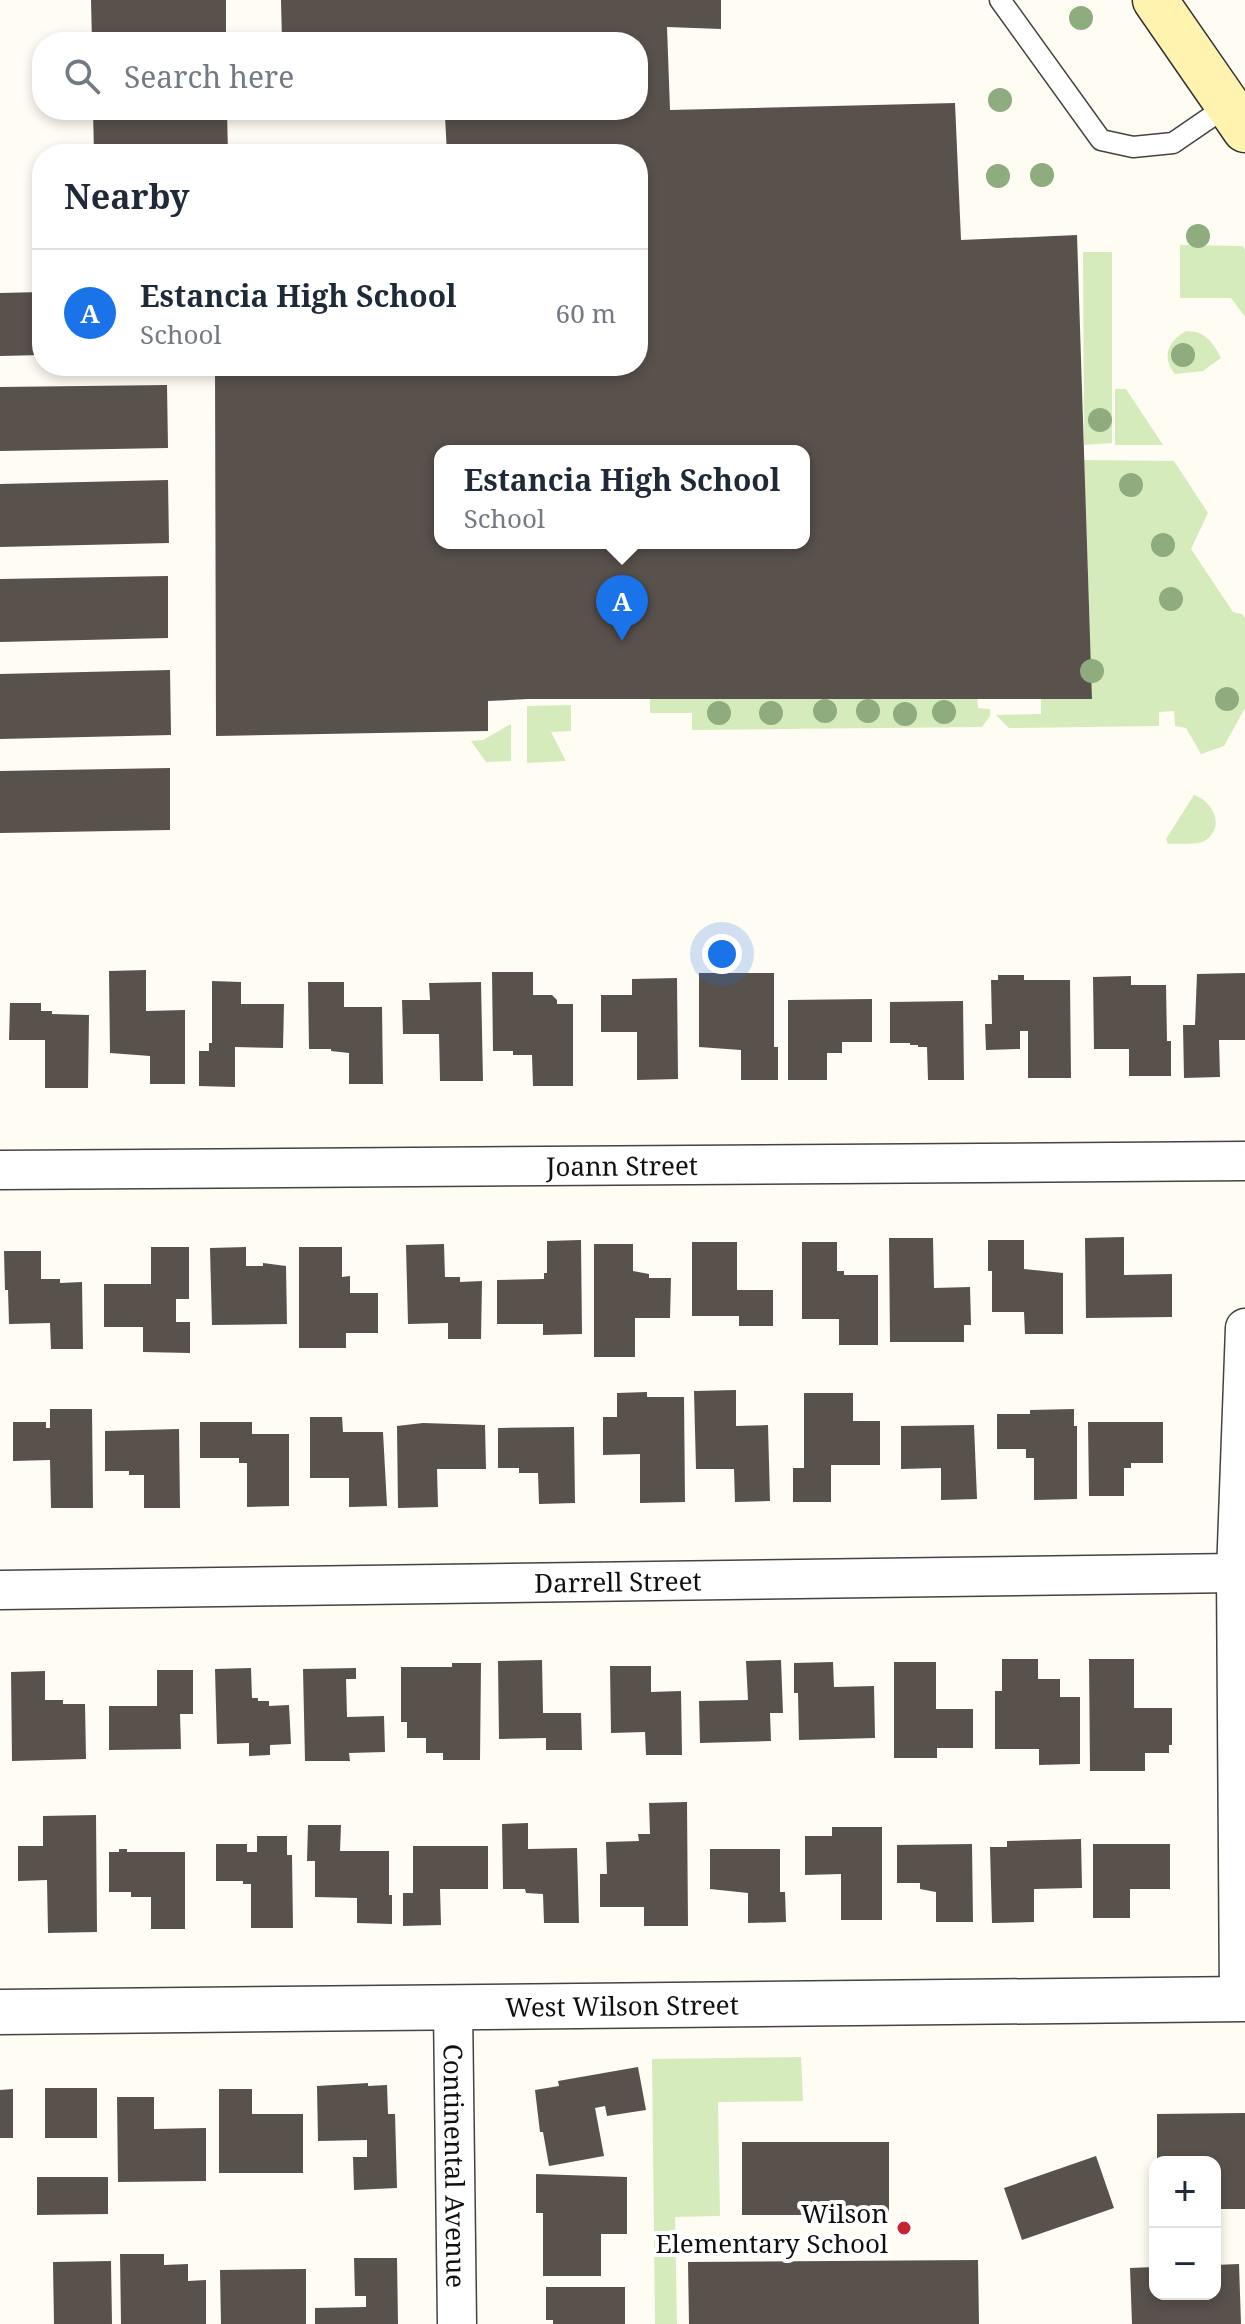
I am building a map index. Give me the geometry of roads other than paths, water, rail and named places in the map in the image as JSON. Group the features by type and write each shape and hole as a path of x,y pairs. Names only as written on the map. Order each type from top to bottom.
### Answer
{"main road":[{"path":"1155,0 1236,118"}],"street":[{"name":"Joann Street","path":"0,1170 1245,1161"},
{"path":"1242,1999 1236,1573 1245,1328"},
{"name":"Darrell Street","path":"0,1590 1236,1573"},
{"name":"West Wilson Street","path":"0,2012 1242,1999"},
{"name":"Continental Avenue","path":"453,2008 457,2324"}],"lane":[{"path":"1000,0 1101,140 1133,147 1173,143 1236,118"}],"place":[{"name":"Estancia High School","path":"622,641"},
{"name":"Wilson Elementary School","path":"904,2228"}]}
